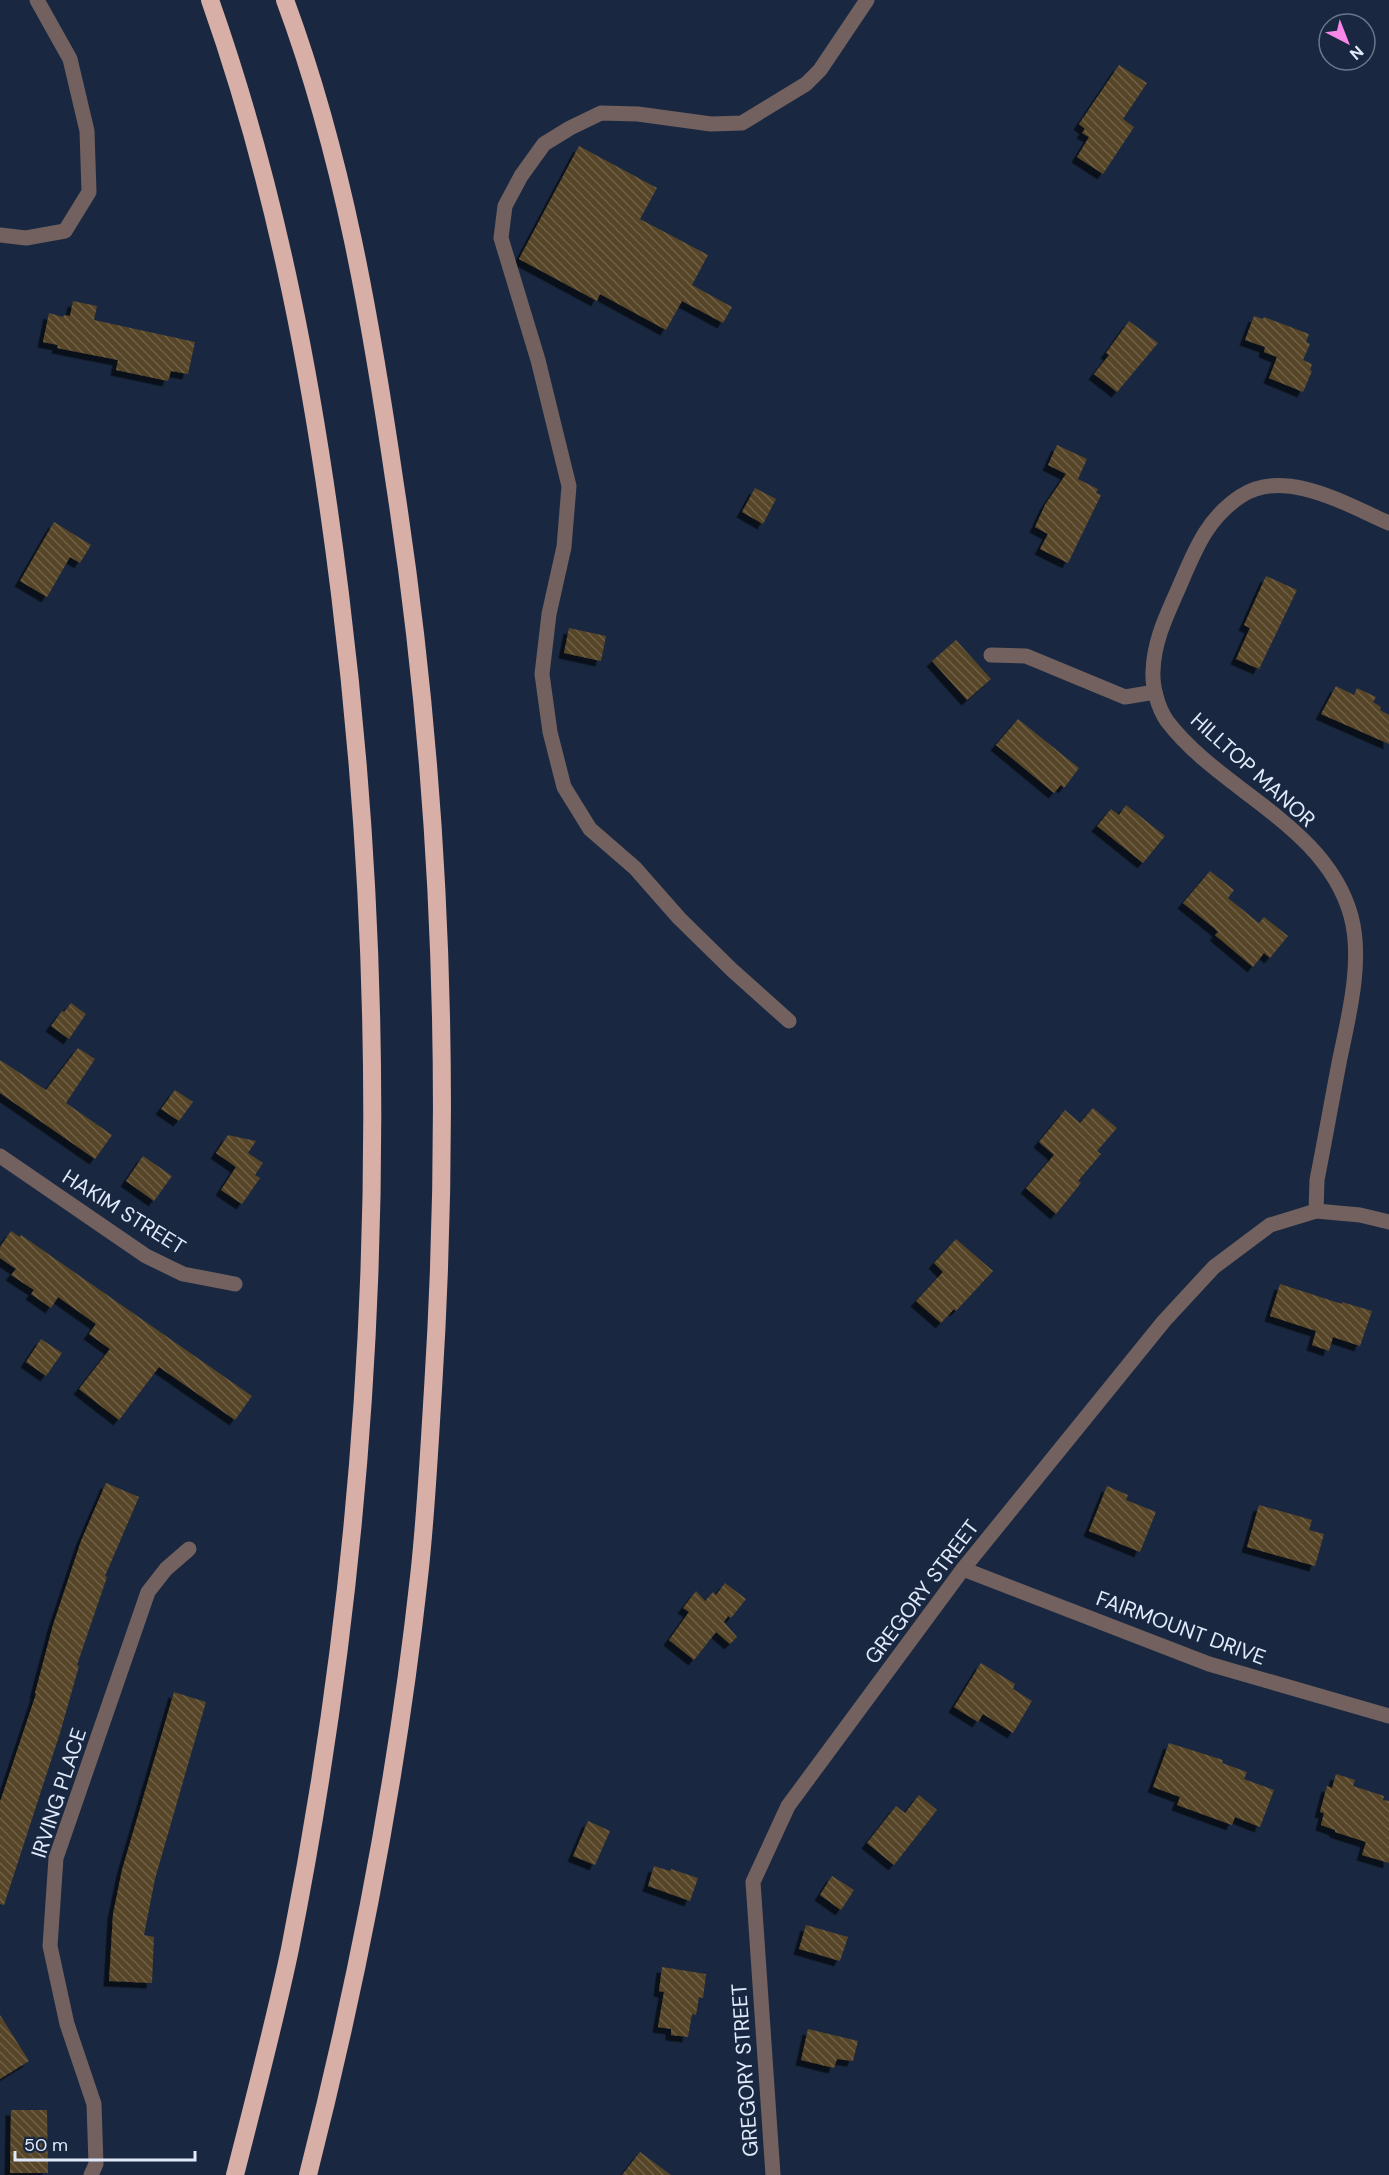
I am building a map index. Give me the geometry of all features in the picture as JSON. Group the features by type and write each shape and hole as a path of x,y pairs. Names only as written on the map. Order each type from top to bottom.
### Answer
{"highway":[{"path":"210,0 235,69 261,161 288,276 322,461 353,710 366,871 373,1037 373,1196 370,1288 365,1384 346,1593 322,1772 306,1866 274,2019 235,2175"},
{"path":"285,0 296,29 333,153 361,281 404,539 419,668 430,794 438,925 441,1068 442,1183 438,1314 418,1588 403,1702 378,1854 338,2052 308,2175"}],"street":[{"path":"789,1022 679,918 635,868 590,829 564,787 550,732 542,674 549,614 564,547 569,486 538,360 501,238 505,206 521,176 544,144 601,113 638,114 711,123 742,123 806,84 820,70 867,0"},
{"path":"0,235 26,238 65,231 89,192 87,131 70,59 39,1"},
{"name":"HILLTOP MANOR","path":"1316,1211 1317,1180 1353,992 1355,953 1351,918 1339,885 1322,861 1292,830 1205,759 1166,719 1155,692 1153,672 1157,638 1203,533 1223,508 1243,494 1265,486 1289,485 1319,493 1389,523"},
{"path":"990,655 1026,656 1125,697 1155,692"},
{"name":"HAKIM STREET","path":"0,1156 146,1256 183,1274 235,1284"},
{"name":"GREGORY STREET","path":"773,2175 753,1882 788,1806 963,1569 1164,1321 1214,1267 1270,1225 1316,1211 1360,1215 1389,1222"},
{"name":"IRVING PLACE","path":"91,2175 96,2164 94,2104 67,2024 50,1947 56,1858 148,1592 166,1569 189,1549"},
{"name":"FAIRMOUNT DRIVE","path":"963,1569 1209,1664 1389,1716"}],"building":[{"path":"1119,65 1147,83 1123,119 1134,127 1103,174 1077,157 1089,137 1082,133 1085,129 1079,124"},
{"path":"579,146 657,188 640,219 708,255 692,285 732,307 723,323 682,301 666,330 600,294 597,301 519,259"},
{"path":"73,301 97,306 94,320 195,342 188,374 171,371 168,381 116,370 118,360 57,348 58,345 43,342 49,313 63,317 64,315 70,316"},
{"path":"1254,316 1263,319 1264,317 1309,334 1306,342 1310,344 1303,360 1312,364 1310,370 1312,371 1303,392 1269,378 1277,357 1264,352 1265,347 1245,340"},
{"path":"1129,321 1158,343 1117,392 1094,374 1109,355 1106,353"},
{"path":"1057,445 1087,459 1078,479 1098,489 1096,493 1101,495 1068,563 1040,549 1048,534 1035,527 1045,505 1066,474 1048,465"},
{"path":"755,488 776,499 763,524 742,512"},
{"path":"54,522 91,545 80,563 70,557 47,597 20,581"},
{"path":"1266,576 1297,590 1259,669 1236,659 1250,628 1244,625"},
{"path":"569,628 606,636 601,661 564,653"},
{"path":"956,640 991,679 967,700 932,661"},
{"path":"1336,686 1354,695 1357,688 1376,697 1373,702 1389,715 1389,744 1321,714"},
{"path":"1018,719 1079,768 1064,788 1061,785 1054,793 996,745"},
{"path":"1126,805 1165,836 1143,863 1097,826 1111,809 1119,815"},
{"path":"1210,871 1234,890 1228,898 1259,923 1264,917 1288,936 1270,958 1264,953 1253,967 1215,935 1218,932 1214,928 1183,903"},
{"path":"71,1003 86,1014 69,1039 51,1026"},
{"path":"78,1048 95,1059 66,1103 112,1135 95,1159 0,1093 0,1060 46,1090"},
{"path":"175,1090 193,1102 179,1121 161,1109"},
{"path":"1093,1108 1117,1128 1097,1151 1101,1154 1078,1181 1081,1183 1056,1214 1026,1188 1054,1155 1039,1142 1065,1110 1080,1123"},
{"path":"228,1135 256,1141 248,1153 263,1163 255,1175 260,1178 242,1204 221,1190 236,1167 216,1153"},
{"path":"143,1156 172,1176 154,1201 126,1181"},
{"path":"11,1231 20,1237 21,1235 252,1396 235,1420 159,1367 119,1420 79,1389 110,1349 89,1334 96,1324 58,1297 51,1308 31,1294 34,1290 11,1275 16,1269 0,1258 0,1247"},
{"path":"956,1239 993,1271 956,1311 954,1309 941,1323 916,1301 943,1272 934,1263"},
{"path":"1280,1284 1372,1311 1360,1346 1333,1337 1329,1351 1312,1345 1316,1331 1270,1316"},
{"path":"41,1339 62,1353 46,1376 26,1362"},
{"path":"106,1483 139,1497 105,1576 107,1577 77,1665 79,1666 60,1733 4,1905 0,1904 0,1802 36,1694 53,1625 81,1541"},
{"path":"1107,1486 1128,1495 1126,1500 1156,1512 1140,1552 1089,1531"},
{"path":"1259,1505 1312,1520 1309,1530 1324,1534 1315,1566 1247,1547"},
{"path":"725,1583 746,1599 731,1618 728,1616 724,1622 737,1637 730,1644 716,1632 694,1660 669,1640 689,1612 683,1608 696,1591 705,1601 713,1592 716,1595"},
{"path":"981,1663 1015,1684 1013,1689 1032,1701 1013,1733 983,1714 978,1722 954,1707"},
{"path":"174,1692 206,1702 155,1879 144,1935 154,1937 152,1983 109,1981 113,1914 122,1870"},
{"path":"1169,1743 1223,1760 1222,1763 1247,1772 1244,1779 1274,1790 1260,1827 1235,1817 1232,1825 1177,1805 1180,1797 1153,1787"},
{"path":"1336,1774 1355,1780 1353,1786 1384,1796 1383,1800 1389,1801 1389,1863 1362,1855 1366,1842 1321,1825 1324,1813 1320,1812 1327,1786 1332,1788"},
{"path":"919,1795 937,1810 894,1865 867,1843 896,1806 905,1813"},
{"path":"588,1821 610,1831 595,1865 573,1856"},
{"path":"654,1866 698,1878 690,1901 648,1886"},
{"path":"832,1876 854,1890 841,1910 820,1895"},
{"path":"806,1925 848,1937 840,1961 799,1949"},
{"path":"662,1967 706,1974 703,1998 699,1997 696,2015 692,2014 688,2037 671,2035 671,2029 658,2027 664,1992 659,1991"},
{"path":"0,2015 29,2061 0,2079"},
{"path":"808,2029 858,2041 853,2061 837,2059 834,2068 801,2060"},
{"path":"11,2110 47,2110 48,2173 10,2173"},
{"path":"640,2152 671,2175 622,2175"}]}
